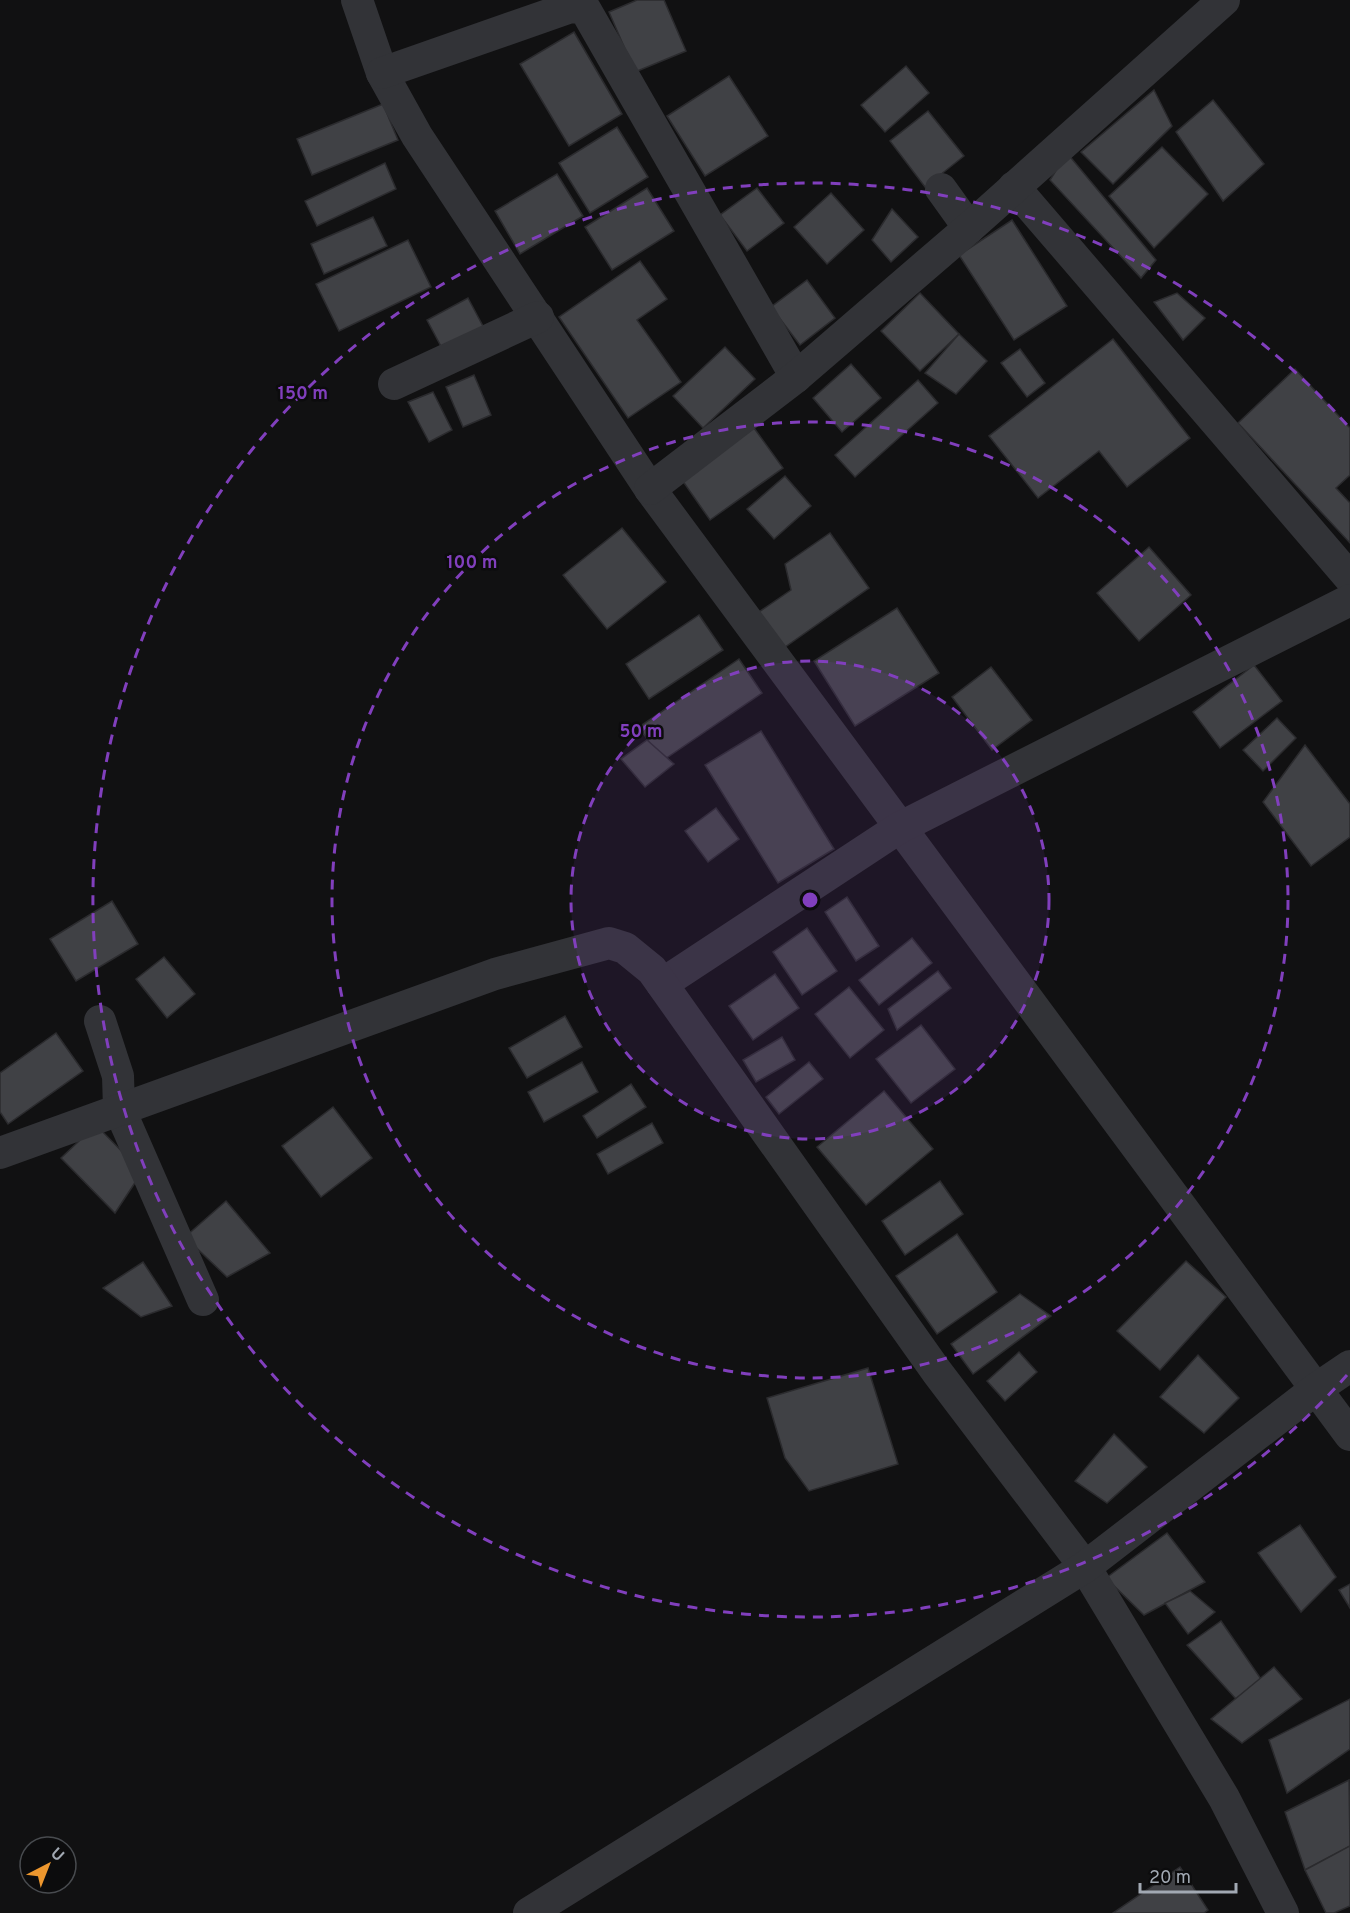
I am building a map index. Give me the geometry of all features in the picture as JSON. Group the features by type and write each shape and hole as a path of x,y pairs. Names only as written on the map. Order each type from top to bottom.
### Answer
{"street":[{"path":"357,0 382,73 417,136 650,489 1350,1435"},
{"path":"650,489 796,377 969,228 1224,0"},
{"path":"382,73 571,7 585,9 796,377"},
{"path":"1014,187 1350,578"},
{"path":"941,189 969,228"},
{"path":"394,384 538,317"},
{"path":"662,984 899,828 1350,600"},
{"path":"0,1153 119,1108 495,974 609,943 625,948 652,970 937,1372 1085,1567 1224,1797 1283,1913"},
{"path":"100,1021 118,1076 119,1108 203,1300"},
{"path":"529,1913 1085,1567 1316,1389 1350,1366"}],"building":[{"path":"637,0 664,0 686,51 635,72 609,12"},
{"path":"574,32 622,114 569,146 520,64"},
{"path":"906,66 929,93 885,132 861,105"},
{"path":"729,76 768,136 705,176 667,116"},
{"path":"1154,90 1172,126 1113,184 1081,152"},
{"path":"1213,100 1264,164 1223,201 1176,132"},
{"path":"383,104 398,140 312,175 297,139"},
{"path":"928,111 964,156 925,187 890,141"},
{"path":"617,127 648,177 590,213 559,163"},
{"path":"1162,147 1208,194 1154,248 1109,196"},
{"path":"1067,153 1156,260 1141,278 1050,180"},
{"path":"385,163 396,189 317,226 305,201"},
{"path":"557,174 583,216 520,254 495,211"},
{"path":"647,188 674,231 612,270 585,227"},
{"path":"757,188 784,223 747,251 720,215"},
{"path":"831,193 864,230 827,264 794,227"},
{"path":"892,209 918,237 891,262 872,240"},
{"path":"373,217 387,246 324,274 311,244"},
{"path":"1012,220 1067,306 1014,340 959,255"},
{"path":"408,240 431,287 339,331 316,284"},
{"path":"640,261 667,299 637,320 681,382 628,418 559,317"},
{"path":"807,280 835,318 800,345 771,307"},
{"path":"920,293 959,334 920,371 881,331"},
{"path":"1177,293 1205,318 1183,340 1154,302"},
{"path":"468,298 485,330 444,352 427,320"},
{"path":"959,334 987,361 956,394 925,373"},
{"path":"1113,339 1190,438 1127,487 1099,451 1038,498 989,436"},
{"path":"725,347 755,379 703,428 673,396"},
{"path":"1020,349 1045,383 1027,397 1001,363"},
{"path":"851,364 881,398 842,432 813,398"},
{"path":"1295,369 1350,428 1350,475 1336,488 1350,503 1350,543 1238,423"},
{"path":"474,375 491,415 463,427 446,387"},
{"path":"918,380 938,403 855,477 835,455"},
{"path":"433,392 452,430 429,442 408,402"},
{"path":"754,428 783,468 710,520 682,480"},
{"path":"785,476 811,506 774,539 747,509"},
{"path":"622,528 666,582 607,629 563,575"},
{"path":"830,533 869,588 778,652 753,616 791,590 785,564"},
{"path":"1149,547 1191,595 1139,641 1097,593"},
{"path":"897,608 939,673 855,726 814,661"},
{"path":"699,615 723,650 649,699 626,664"},
{"path":"739,659 762,693 662,761 639,727"},
{"path":"1254,665 1282,701 1220,748 1193,712"},
{"path":"991,667 1032,720 992,750 952,697"},
{"path":"1277,718 1296,738 1263,771 1243,750"},
{"path":"761,731 834,849 778,883 705,765"},
{"path":"647,740 674,764 645,787 621,759"},
{"path":"1305,745 1350,804 1350,837 1311,866 1263,802"},
{"path":"716,808 739,839 708,862 685,831"},
{"path":"847,897 879,946 856,961 825,912"},
{"path":"112,901 138,944 76,981 50,939"},
{"path":"807,928 837,971 802,995 773,952"},
{"path":"912,938 932,963 879,1005 859,980"},
{"path":"164,957 195,994 167,1018 136,979"},
{"path":"938,971 951,988 897,1030 888,1009"},
{"path":"775,974 799,1008 753,1040 729,1006"},
{"path":"849,987 884,1030 850,1058 815,1014"},
{"path":"565,1016 582,1047 527,1078 509,1048"},
{"path":"921,1025 955,1069 911,1103 876,1059"},
{"path":"56,1033 83,1071 8,1124 0,1112 0,1073"},
{"path":"782,1037 795,1060 756,1082 743,1060"},
{"path":"582,1062 598,1092 544,1122 528,1092"},
{"path":"809,1062 823,1079 779,1114 766,1097"},
{"path":"631,1084 646,1107 597,1138 583,1116"},
{"path":"884,1091 933,1149 866,1205 817,1147"},
{"path":"333,1107 372,1158 321,1197 282,1146"},
{"path":"652,1123 663,1143 608,1174 597,1154"},
{"path":"96,1125 142,1172 115,1213 61,1158"},
{"path":"940,1181 963,1214 905,1255 882,1221"},
{"path":"226,1201 270,1253 227,1277 185,1237"},
{"path":"957,1234 997,1292 937,1334 896,1276"},
{"path":"1186,1261 1226,1297 1160,1370 1117,1331"},
{"path":"143,1262 172,1306 141,1317 103,1288"},
{"path":"1020,1294 1051,1316 973,1374 951,1344"},
{"path":"1019,1352 1037,1372 1005,1401 987,1381"},
{"path":"1198,1355 1239,1398 1204,1433 1160,1397"},
{"path":"868,1368 898,1464 809,1491 785,1458 767,1398"},
{"path":"1114,1434 1147,1467 1107,1503 1075,1481"},
{"path":"1300,1525 1336,1577 1301,1612 1258,1553"},
{"path":"1167,1533 1205,1582 1144,1615 1106,1578"},
{"path":"1350,1584 1350,1608 1339,1590"},
{"path":"1190,1591 1215,1612 1188,1634 1165,1603"},
{"path":"1221,1621 1261,1679 1236,1699 1187,1645"},
{"path":"1274,1667 1302,1699 1242,1743 1211,1719"},
{"path":"1350,1699 1350,1749 1287,1793 1269,1740"},
{"path":"1349,1780 1350,1846 1305,1870 1285,1812"},
{"path":"1350,1846 1350,1906 1334,1913 1326,1913 1305,1870"},
{"path":"1180,1867 1208,1910 1204,1913 1113,1913"}]}
